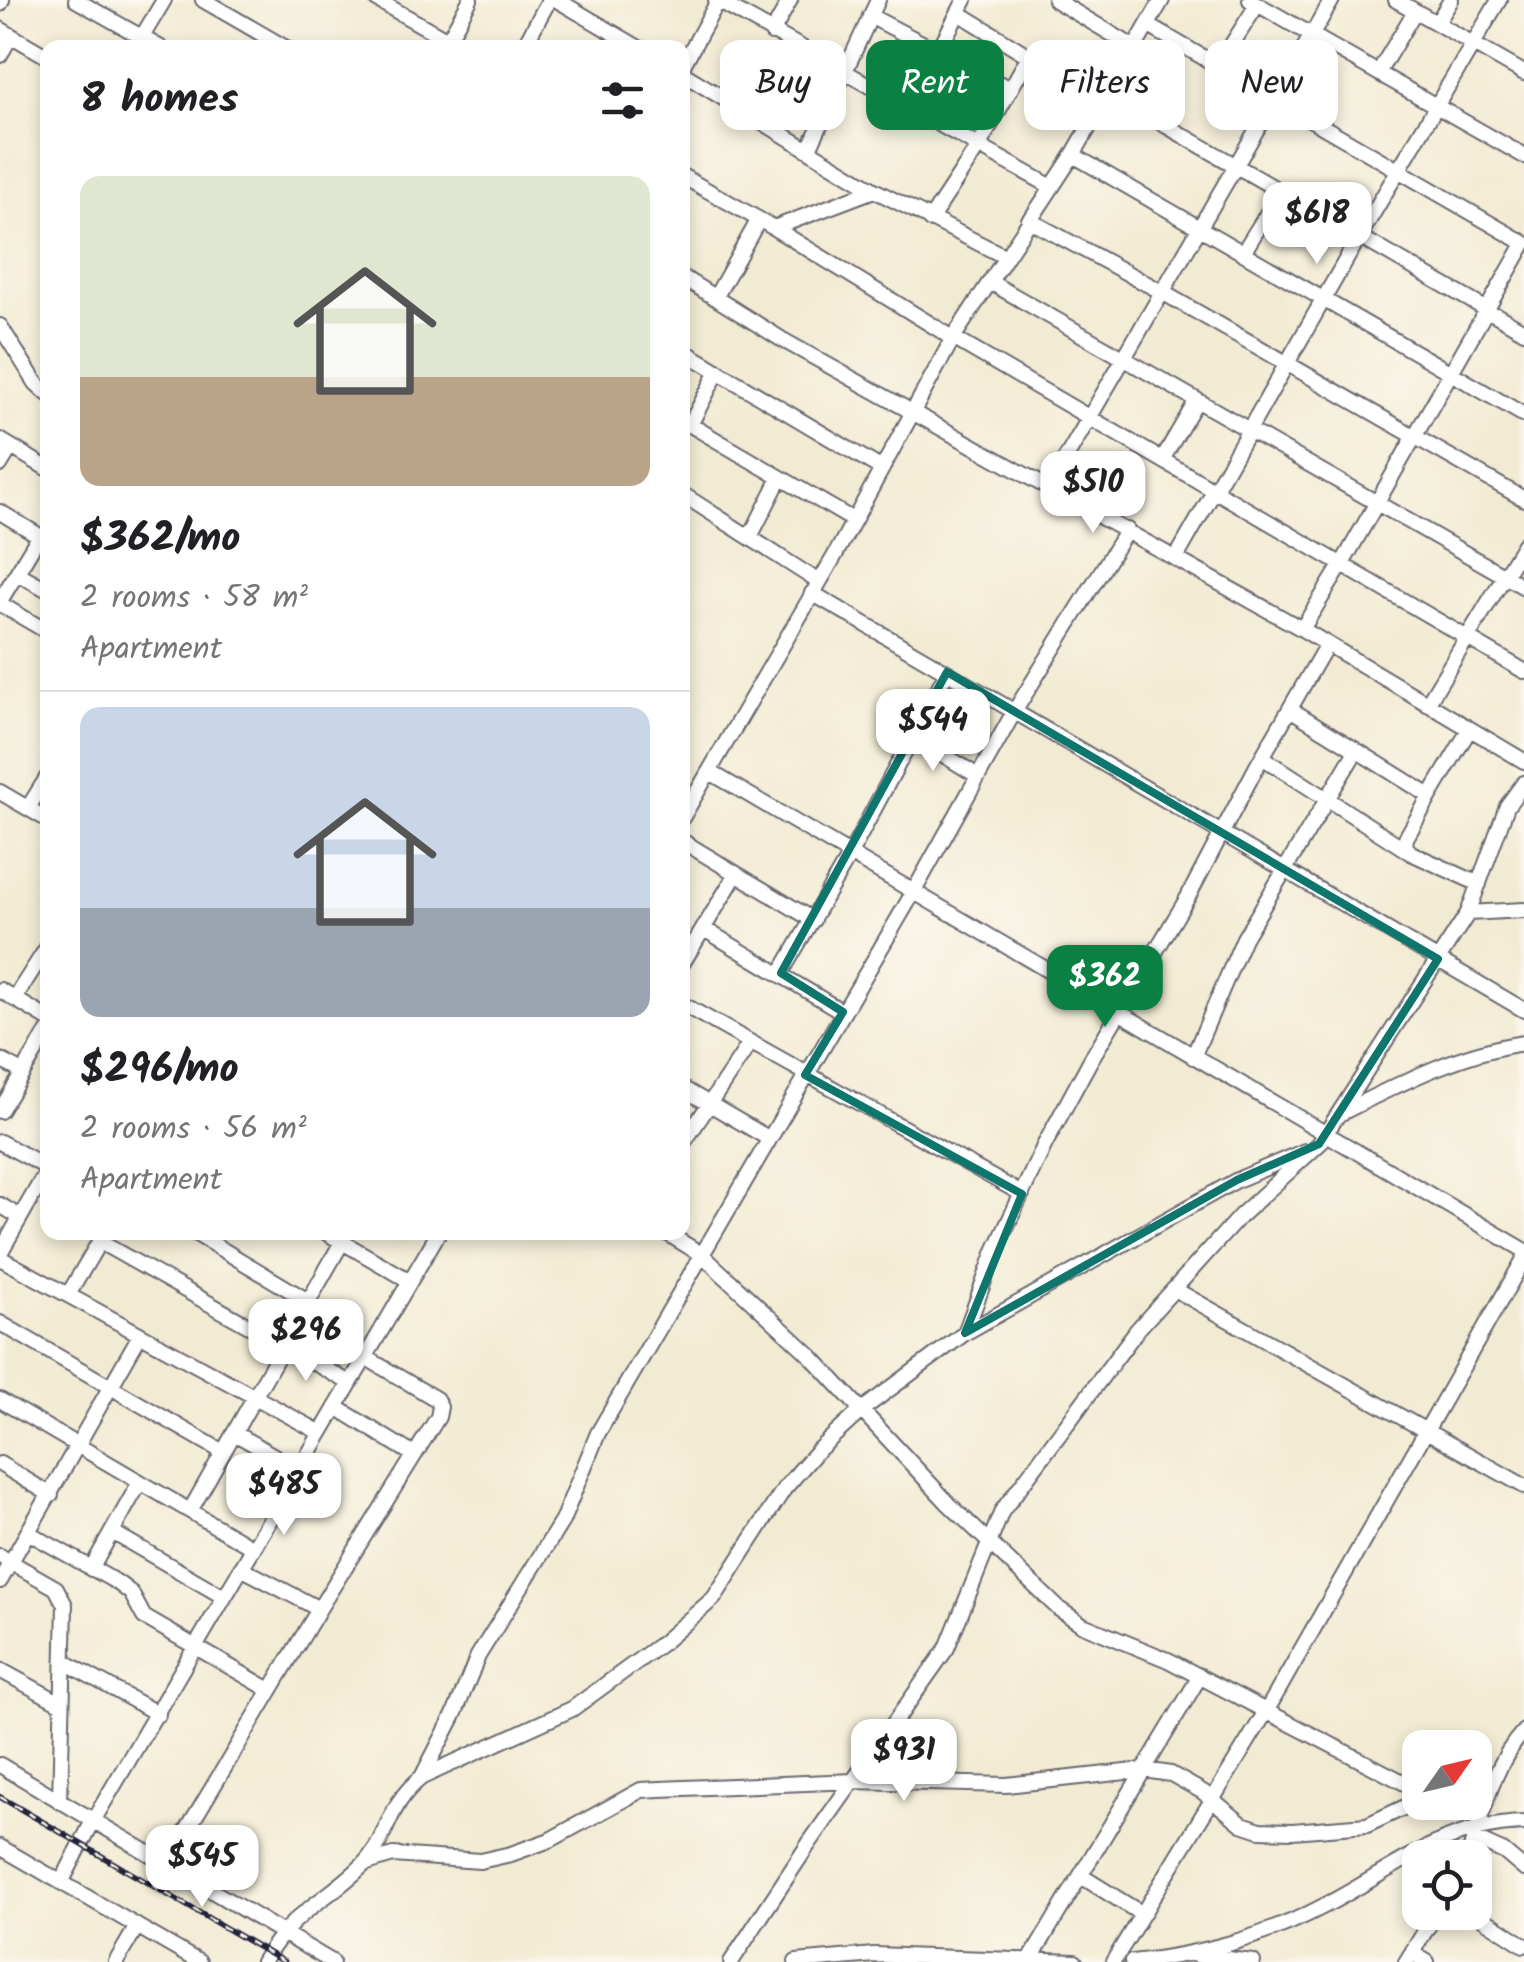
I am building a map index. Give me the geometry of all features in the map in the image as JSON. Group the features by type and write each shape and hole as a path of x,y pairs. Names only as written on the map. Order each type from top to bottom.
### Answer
{"street":[{"path":"76,0 147,40"},
{"path":"142,37 164,0"},
{"path":"204,0 272,40"},
{"path":"377,0 448,40"},
{"path":"456,40 470,0"},
{"path":"527,40 549,0"},
{"path":"557,0 625,40"},
{"path":"690,54 717,0 785,40"},
{"path":"772,33 790,0"},
{"path":"846,70 878,0"},
{"path":"1140,40 1162,0"},
{"path":"1309,40 1332,0"},
{"path":"1396,0 1524,74"},
{"path":"1437,24 1451,0"},
{"path":"1176,558 1499,0"},
{"path":"1060,2 1122,40"},
{"path":"1233,40 1254,2 1524,156"},
{"path":"944,40 962,6 1024,53"},
{"path":"1378,73 1415,11"},
{"path":"870,16 917,40"},
{"path":"1148,26 1205,59"},
{"path":"0,55 6,33 40,52"},
{"path":"930,220 978,147 1024,64"},
{"path":"690,75 874,190 1006,257"},
{"path":"1004,87 1010,90"},
{"path":"809,149 818,130"},
{"path":"947,130 1052,187"},
{"path":"690,805 816,588 952,338 1088,130"},
{"path":"1174,130 1524,331"},
{"path":"1049,487 1256,130"},
{"path":"1302,629 1524,244 1326,130"},
{"path":"1073,155 1524,414"},
{"path":"690,181 1524,671"},
{"path":"774,228 874,190"},
{"path":"1244,251 1280,193"},
{"path":"1030,220 1524,499"},
{"path":"715,298 758,221"},
{"path":"690,282 780,339 1302,629 1524,761"},
{"path":"990,282 1524,587"},
{"path":"0,326 40,387"},
{"path":"690,355 882,469"},
{"path":"690,416 718,371"},
{"path":"1162,460 1197,400"},
{"path":"690,424 853,520"},
{"path":"0,465 5,443 40,463"},
{"path":"750,538 780,478"},
{"path":"690,499 816,588 947,672 1524,1010"},
{"path":"0,512 40,537"},
{"path":"422,1777 454,1715 478,1656 562,1521 598,1433 914,893 1014,712 1127,530"},
{"path":"40,543 0,602 40,627"},
{"path":"1428,704 1524,544"},
{"path":"17,573 40,586"},
{"path":"966,1333 995,1251 1045,1144 1327,644"},
{"path":"781,973 849,856 947,672"},
{"path":"1290,709 1430,796"},
{"path":"1411,853 1405,846 1406,838 1469,730"},
{"path":"911,735 978,776"},
{"path":"1193,1057 1244,938 1356,751"},
{"path":"1262,757 1411,853 1480,884"},
{"path":"710,772 1323,1138 1524,1250"},
{"path":"731,1962 947,1648 1002,1512 1136,1330 1240,1216 1323,1138 1468,913 1507,806 1524,783"},
{"path":"28,808 40,789"},
{"path":"0,792 40,815"},
{"path":"690,846 813,920"},
{"path":"690,951 735,876"},
{"path":"1468,913 1524,910"},
{"path":"704,929 843,1012"},
{"path":"14,999 40,960"},
{"path":"0,990 40,1014"},
{"path":"690,1009 1022,1194"},
{"path":"0,1112 40,1043"},
{"path":"690,1132 750,1043"},
{"path":"1337,1114 1418,1075 1524,1043"},
{"path":"0,1060 23,1072"},
{"path":"690,1093 768,1138"},
{"path":"364,1864 391,1810 422,1777 572,1709 714,1598 784,1490 863,1409 966,1333 1237,1180 1323,1138"},
{"path":"0,1142 40,1164"},
{"path":"40,1183 0,1256 321,1433"},
{"path":"0,1205 20,1217"},
{"path":"68,1295 101,1240"},
{"path":"108,1240 350,1383"},
{"path":"206,1240 308,1302"},
{"path":"339,1240 410,1281"},
{"path":"62,1882 94,1820 435,1240"},
{"path":"678,1240 701,1254 810,1355 938,1492 1059,1609 1083,1624 1200,1676 1402,1782"},
{"path":"190,1511 342,1242"},
{"path":"1112,1962 1214,1800 1524,1259"},
{"path":"1174,1288 1524,1486"},
{"path":"0,1323 223,1452"},
{"path":"0,1581 6,1560 29,1533 140,1335"},
{"path":"167,1864 438,1416 440,1406 436,1400 366,1357"},
{"path":"0,1400 252,1548"},
{"path":"336,1407 414,1455"},
{"path":"234,1433 298,1470"},
{"path":"0,1464 51,1495"},
{"path":"91,1569 140,1482"},
{"path":"112,1532 224,1597"},
{"path":"29,1533 131,1593 144,1616 270,1690"},
{"path":"6,1560 61,1593 65,1604 60,1802"},
{"path":"241,1568 319,1608"},
{"path":"64,1662 158,1714"},
{"path":"0,1670 62,1704"},
{"path":"1030,1960 1200,1676"},
{"path":"1492,1788 1508,1752 1524,1730"},
{"path":"0,1765 332,1962"},
{"path":"262,1962 297,1915 364,1864 393,1856 480,1861 511,1854 550,1840 641,1790 854,1780 1006,1784 1144,1770 1171,1774 1214,1800 1242,1824 1260,1830 1292,1832 1367,1825 1402,1808"},
{"path":"1472,1840 1479,1820"},
{"path":"1132,1962 1190,1954 1290,1923 1428,1845 1524,1824"},
{"path":"1474,1833 1524,1869"},
{"path":"0,1847 199,1962"},
{"path":"1080,1876 1142,1914"},
{"path":"1492,1924 1524,1945"},
{"path":"116,1962 137,1926"},
{"path":"1426,1930 1409,1958 1427,1962"},
{"path":"1190,1954 1253,1962"},
{"path":"796,1962 879,1958 1075,1962"}],"highlighted area":[{"path":"947,672 1438,959 1319,1144 1237,1180 965,1333 1022,1194 805,1075 843,1012 781,973"}],"railway":[{"path":"0,1797 284,1962"}]}
